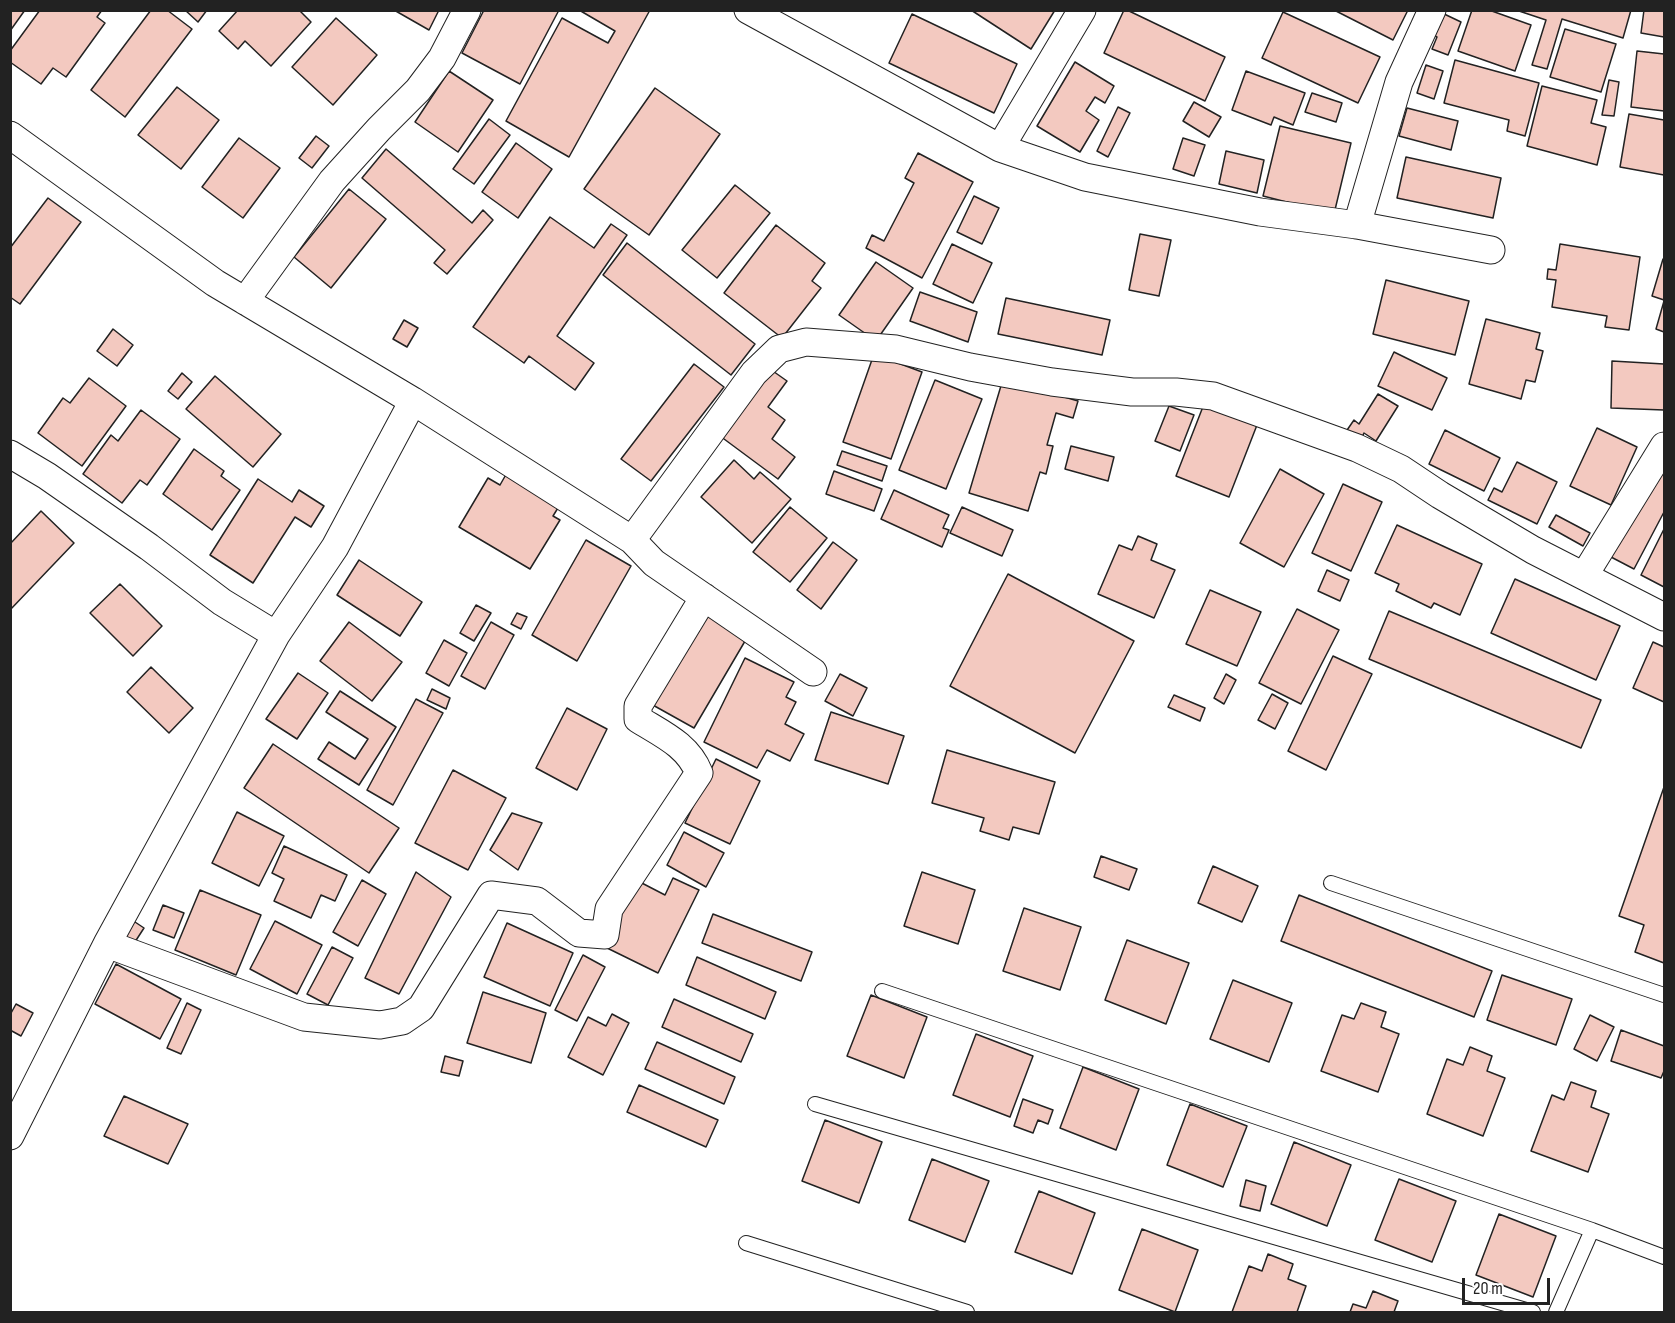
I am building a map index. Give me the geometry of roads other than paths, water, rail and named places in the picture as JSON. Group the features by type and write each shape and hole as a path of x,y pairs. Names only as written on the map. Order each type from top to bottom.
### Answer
{"street":[{"path":"245,301 332,182 379,129 418,90 442,58 467,10"},
{"path":"1000,148 1082,10"},
{"path":"1356,225 1399,82 1432,10"},
{"path":"749,11 1000,148 1085,177 1260,212 1356,225 1491,250"},
{"path":"10,135 215,283 413,401 632,540 654,562 813,672"},
{"path":"632,540 754,374 779,350 806,342 896,349 970,367 1052,382 1132,392 1176,392 1214,396 1358,448 1401,469 1533,550 1665,617"},
{"path":"10,1137 106,944 276,635 334,547 413,401"},
{"path":"1584,576 1665,446"},
{"path":"10,454 149,547 222,602 276,635"},
{"path":"106,944 304,1017 380,1025 402,1021 421,1008 491,895 537,901 579,933 604,935 609,909 699,773 694,760 686,750 638,719 638,705 704,597"}],"lane":[{"path":"1331,882 1665,995"},
{"path":"882,991 1592,1230 1665,1257"},
{"path":"814,1104 1533,1312"},
{"path":"1556,1312 1592,1230"},
{"path":"746,1243 967,1312"}]}
